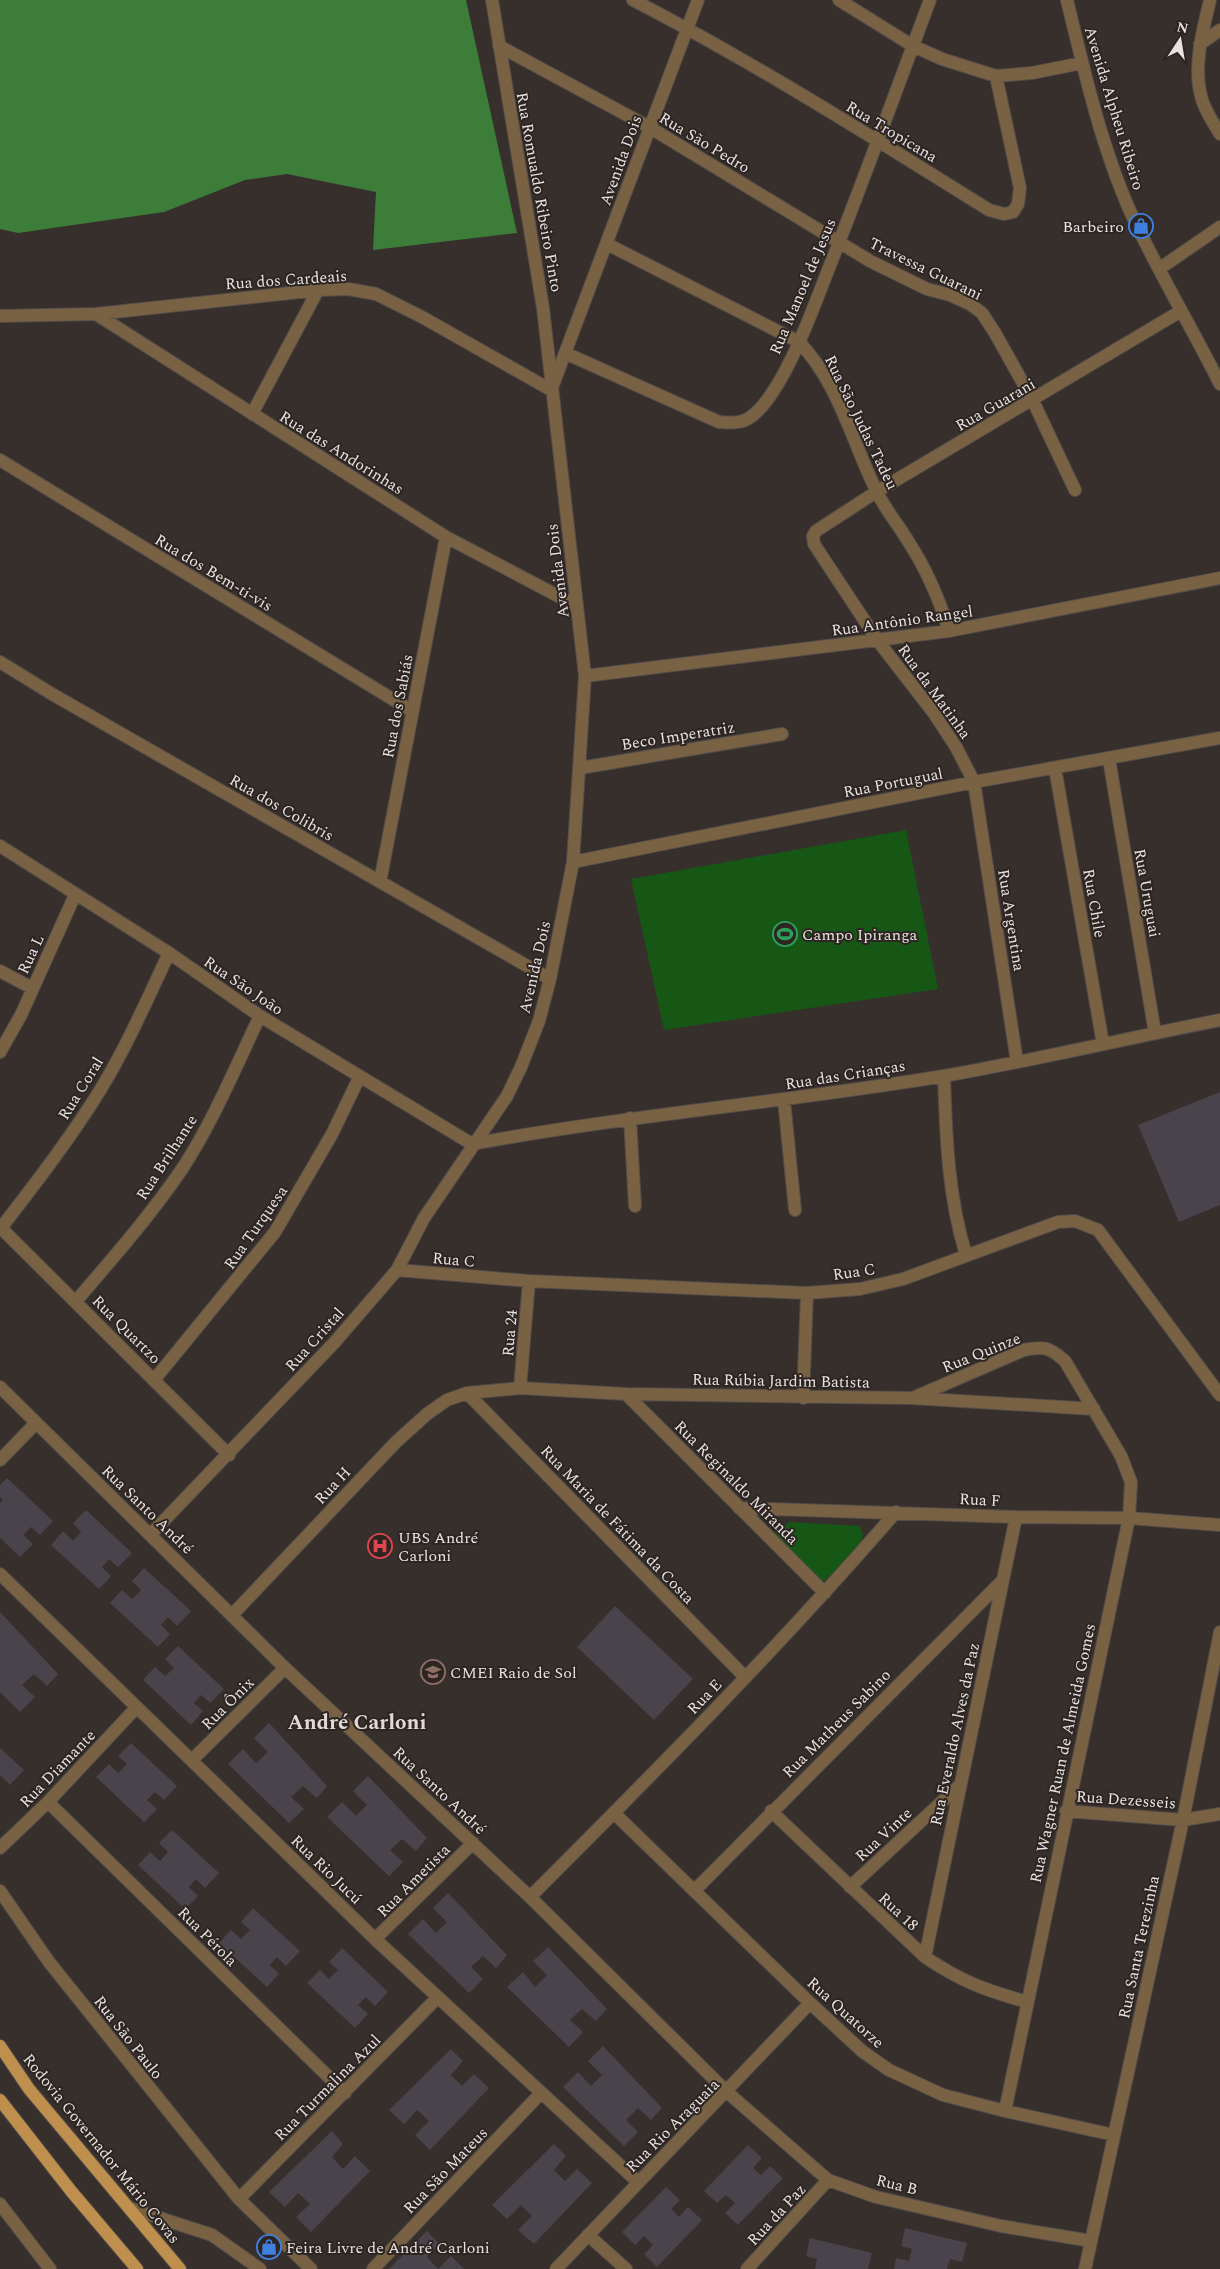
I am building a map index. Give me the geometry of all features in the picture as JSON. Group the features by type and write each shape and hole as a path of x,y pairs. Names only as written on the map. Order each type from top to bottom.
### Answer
{"main road":[{"name":"Rodovia Governador Mário Covas","path":"0,2046 29,2089 180,2269"},
{"path":"0,2100 71,2191 137,2269"}],"street":[{"name":"Rua Romualdo Ribeiro Pinto","path":"492,0 543,308 551,390"},
{"name":"Rua Tropicana","path":"633,0 686,28 879,141 989,210 1004,214 1014,212 1018,204 1020,188 996,76"},
{"name":"Avenida Dois","path":"472,1144 507,1096 539,1021 550,978 573,862 585,676 551,390 698,0"},
{"path":"839,0 913,46 942,59 996,76 1032,73 1082,63"},
{"name":"Rua Manoel de Jesus","path":"565,353 719,422 736,423 752,416 773,392 799,342 879,141 930,0"},
{"name":"Avenida Alpheu Ribeiro","path":"1067,0 1082,63 1114,171 1130,211 1220,382"},
{"path":"1210,0 1200,44 1199,80 1205,108 1220,134"},
{"path":"1200,44 1220,30"},
{"name":"Rua São Pedro","path":"499,46 649,127 839,242"},
{"path":"1159,268 1220,227"},
{"name":"Travessa Guarani","path":"839,242 902,277 927,289 950,295 970,304 982,313 1033,401 1075,490"},
{"name":"Rua São Judas Tadeu","path":"607,244 799,342 818,364 832,391 876,492 925,569 938,594 949,631"},
{"name":"Rua dos Cardeais","path":"0,316 96,314 318,290 348,289 376,294 422,317 551,390"},
{"path":"252,414 318,290"},
{"name":"Rua Guarani","path":"826,524 876,492 1033,401 1181,311"},
{"name":"Rua das Andorinhas","path":"96,314 446,537 577,606"},
{"name":"Rua dos Bem-ti-vis","path":"0,460 412,711"},
{"name":"Rua da Matinha","path":"826,524 816,531 813,536 814,544 878,641 933,712 956,747 974,782"},
{"name":"Rua dos Sabiás","path":"380,882 446,537"},
{"name":"Rua Antônio Rangel","path":"585,676 949,631 1220,578"},
{"name":"Rua dos Colibris","path":"0,662 61,699 550,978"},
{"name":"Beco Imperatriz","path":"580,768 782,734"},
{"name":"Rua Portugual","path":"573,862 974,782 1220,738"},
{"name":"Rua Uruguai","path":"1109,759 1155,1033"},
{"name":"Rua Chile","path":"1055,768 1103,1044"},
{"name":"Rua Argentina","path":"974,782 1017,1062"},
{"name":"Rua São João","path":"0,846 169,953 260,1016 359,1078 472,1144"},
{"name":"Rua L","path":"0,1052 21,1015 75,895"},
{"name":"Rua Coral","path":"1,1228 52,1161 99,1092 137,1022 169,953"},
{"path":"0,971 32,988"},
{"name":"Rua Brilhante","path":"76,1301 140,1226 182,1169 220,1100 260,1016"},
{"name":"Rua das Crianças","path":"472,1144 630,1118 784,1100 944,1076 1220,1020"},
{"path":"944,1076 946,1149 957,1224 966,1255"},
{"name":"Rua Turquesa","path":"154,1380 275,1232 332,1134 359,1078"},
{"path":"784,1100 795,1210"},
{"path":"630,1118 635,1206"},
{"name":"Rua Cristal","path":"151,1534 229,1455 334,1343 397,1270 424,1218 472,1144"},
{"name":"Rua C","path":"397,1270 529,1281 807,1293 860,1289 903,1279 1058,1222 1075,1221 1089,1224 1098,1230 1220,1396"},
{"name":"Rua Quartzo","path":"1,1228 229,1455"},
{"name":"Rua 24","path":"520,1388 529,1281"},
{"path":"803,1398 807,1293"},
{"name":"Rua Quinze","path":"912,1398 1024,1350 1042,1347 1052,1350 1065,1361 1094,1409"},
{"name":"Rua Santo André","path":"0,1387 285,1668 530,1897 727,2092"},
{"name":"Rua Rúbia Jardim Batista","path":"467,1392 520,1388 626,1394 803,1398 912,1398 1094,1409"},
{"name":"Rua H","path":"232,1615 396,1442 427,1414 448,1400 467,1392"},
{"name":"Rua Maria de Fátima da Costa","path":"467,1392 745,1677"},
{"name":"Rua Reginaldo Miranda","path":"626,1394 825,1593"},
{"name":"Rua Wagner Ruan de Almeida Gomes","path":"1005,2112 1128,1518 1131,1482 1122,1456 1094,1409"},
{"path":"0,1460 36,1422"},
{"name":"Rua F","path":"739,1508 1016,1517 1128,1518 1220,1525"},
{"name":"Rua E","path":"530,1897 614,1813 825,1593 896,1512"},
{"name":"Rua Everaldo Alves da Paz","path":"925,1957 1016,1517"},
{"name":"Rua Rio Jucú","path":"0,1574 375,1939 638,2182"},
{"name":"Rua Matheus Sabino","path":"694,1891 771,1811 1003,1580"},
{"name":"Rua Santa Terezinha","path":"1085,2269 1183,1820 1220,1632"},
{"name":"Rua Ônix","path":"192,1760 285,1668"},
{"name":"Rua Diamante","path":"0,1848 48,1802 136,1708"},
{"name":"Rua Vinte","path":"850,1887 960,1785"},
{"name":"Rua Pérola","path":"48,1802 345,2094"},
{"name":"Rua 18","path":"771,1811 925,1957 950,1974 978,1988 1027,2002"},
{"name":"Rua Dezesseis","path":"1066,1811 1183,1820 1220,1814"},
{"name":"Rua Quatorze","path":"614,1813 810,2003 862,2051 889,2070 943,2095 1005,2112 1114,2135"},
{"name":"Rua Ametista","path":"375,1939 473,1843"},
{"name":"Rua São Paulo","path":"0,1891 49,1962 238,2199 311,2269"},
{"name":"Rua Turmalina Azul","path":"238,2199 345,2094 438,1997"},
{"name":"Rua Rio Araguaia","path":"556,2269 810,2003"},
{"name":"Rua B","path":"727,2092 828,2180 876,2197 982,2222 1091,2240"},
{"name":"Rua São Mateus","path":"373,2269 541,2093"},
{"name":"Rua da Paz","path":"746,2269 828,2180"},
{"path":"0,2204 50,2269"},
{"path":"128,2208 212,2235 260,2269"},
{"path":"588,2235 626,2269"}],"green space":[{"path":"0,0 466,0 517,233 373,250 376,192 287,174 245,180 164,212 18,233 0,229"},
{"name":"Campo Ipiranga","path":"906,830 938,989 664,1030 631,879"},
{"path":"789,1522 860,1526 863,1536 857,1550 823,1582 775,1534"}],"building":[{"path":"1220,1092 1220,1205 1179,1222 1138,1125"},
{"path":"7,1478 53,1521 40,1535 31,1527 23,1535 33,1544 20,1557 0,1538 0,1503 3,1500 0,1497 0,1485"},
{"path":"86,1510 132,1553 118,1567 109,1559 102,1567 111,1576 99,1589 51,1545 63,1531 73,1541 81,1532 73,1523"},
{"path":"144,1568 191,1611 177,1626 168,1617 161,1625 170,1634 158,1647 110,1603 122,1590 132,1599 141,1590 132,1581"},
{"path":"615,1606 693,1679 654,1720 577,1647"},
{"path":"0,1612 58,1674 47,1686 34,1674 22,1685 35,1697 20,1712 0,1692"},
{"path":"178,1646 224,1689 210,1703 201,1695 194,1703 203,1711 191,1725 143,1680 155,1667 165,1676 174,1668 165,1659"},
{"path":"269,1723 327,1786 317,1798 303,1786 291,1797 304,1809 289,1823 228,1764 243,1749 256,1763 268,1752 254,1738"},
{"path":"131,1743 177,1786 164,1800 155,1792 147,1800 157,1809 144,1822 96,1777 109,1764 118,1773 127,1764 118,1756"},
{"path":"0,1748 24,1770 10,1785 0,1777"},
{"path":"368,1776 427,1838 416,1851 402,1839 390,1850 403,1862 389,1876 327,1817 342,1802 356,1816 367,1805 353,1791"},
{"path":"172,1830 219,1873 205,1888 196,1879 189,1887 198,1896 185,1909 138,1865 150,1852 160,1861 168,1852 159,1843"},
{"path":"448,1893 507,1955 496,1968 483,1956 471,1967 483,1979 469,1993 408,1934 423,1919 436,1933 447,1922 433,1908"},
{"path":"253,1908 300,1951 286,1966 277,1957 270,1965 279,1974 267,1987 219,1943 231,1930 241,1939 250,1930 241,1922"},
{"path":"548,1947 607,2009 596,2021 582,2009 570,2020 583,2032 569,2047 507,1987 523,1972 535,1987 547,1975 533,1961"},
{"path":"342,1948 388,1992 375,2006 366,1997 358,2005 368,2014 355,2028 307,1983 320,1970 329,1979 338,1970 329,1962"},
{"path":"603,2046 662,2108 651,2120 638,2108 626,2120 638,2132 624,2146 563,2087 578,2072 591,2086 602,2075 588,2061"},
{"path":"451,2049 463,2061 451,2075 462,2086 474,2074 489,2088 430,2150 415,2135 429,2121 417,2110 404,2124 389,2110"},
{"path":"332,2131 343,2144 332,2157 343,2169 355,2156 370,2171 311,2232 296,2217 310,2204 298,2193 285,2207 269,2192"},
{"path":"554,2144 566,2156 554,2170 565,2181 577,2169 592,2183 534,2244 518,2230 532,2216 521,2205 507,2219 492,2205"},
{"path":"748,2145 762,2158 753,2168 761,2175 770,2166 783,2178 738,2225 725,2213 735,2203 726,2195 717,2203 704,2191"},
{"path":"666,2187 680,2200 671,2209 679,2217 688,2207 702,2220 657,2267 644,2254 653,2245 644,2236 635,2245 622,2232"},
{"path":"905,2228 967,2243 962,2262 950,2259 947,2269 894,2269 896,2258 909,2261 912,2249 901,2246"},
{"path":"427,2231 439,2244 427,2257 438,2269 389,2269"},
{"path":"810,2238 872,2253 868,2269 815,2269 817,2259 806,2256"},
{"path":"451,2256 464,2269 438,2269"}],"place":[{"name":"Barbeiro","path":"1141,226"},
{"name":"Campo Ipiranga","path":"785,934"},
{"name":"UBS André Carloni","path":"380,1546"},
{"name":"CMEI Raio de Sol","path":"433,1672"},
{"name":"Feira Livre de André Carloni","path":"269,2247"}],"district":[{"name":"André Carloni","path":"357,1722"}]}
